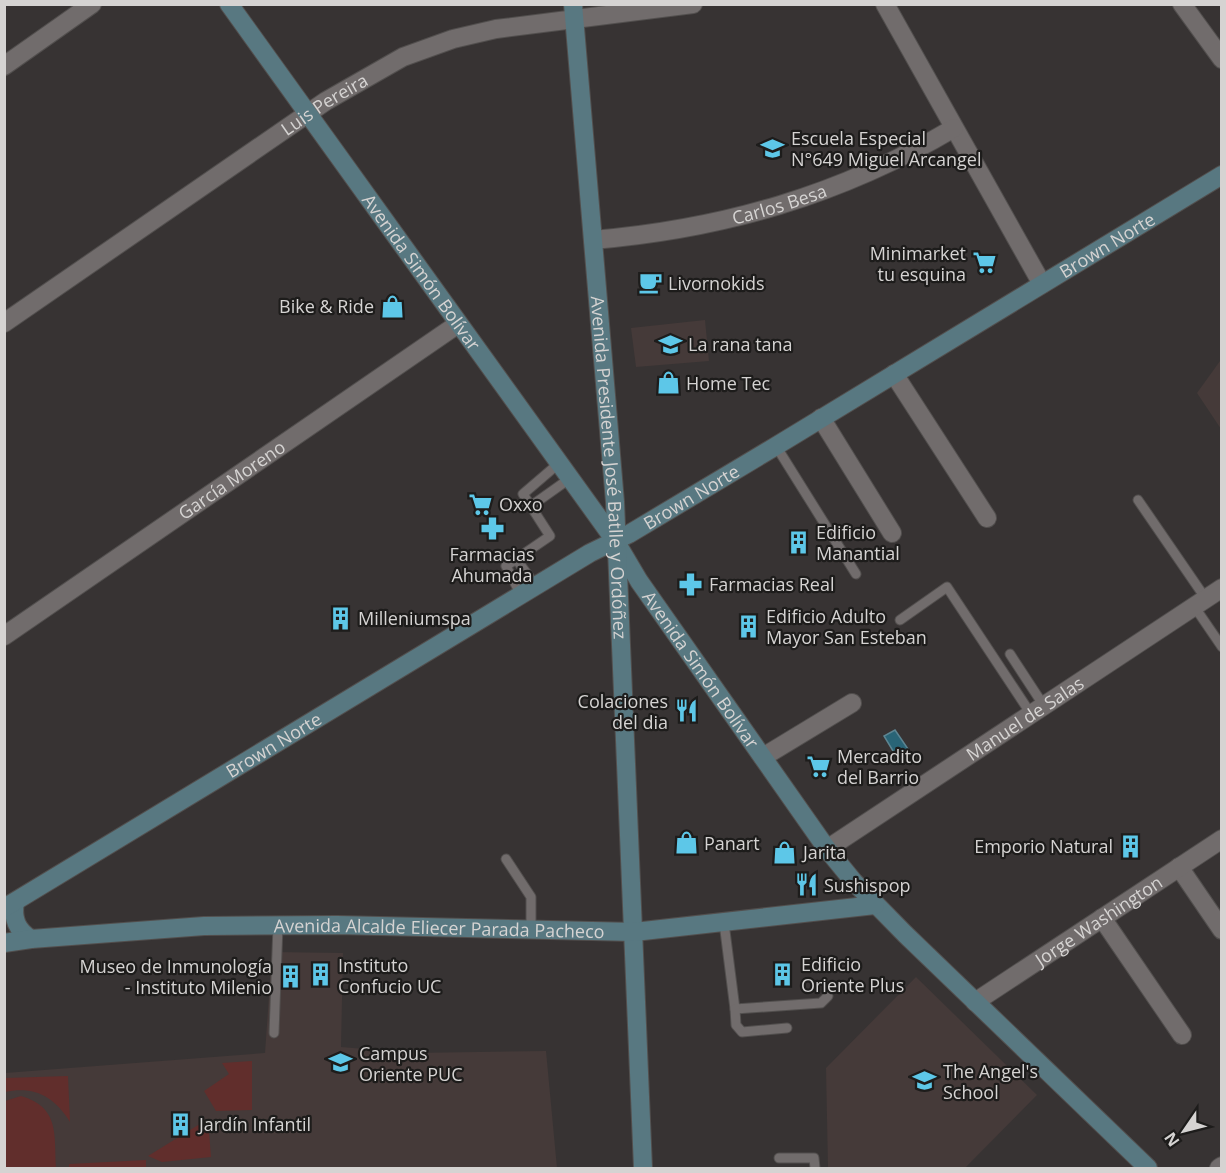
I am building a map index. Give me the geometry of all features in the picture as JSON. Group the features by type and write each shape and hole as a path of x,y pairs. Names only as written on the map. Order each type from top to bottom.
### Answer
{"street":[{"path":"4,66 92,4"},
{"name":"Avenida Simón Bolívar","path":"229,4 615,542 639,581 827,849 875,905 1148,1168"},
{"name":"Luis Pereira","path":"4,323 307,114 366,76 402,57 464,36 573,12 693,4"},
{"path":"885,4 1042,284"},
{"path":"1182,4 1221,59"},
{"name":"Avenida Presidente José Batlle y Ordóñez","path":"573,12 614,494 643,1168"},
{"name":"Carlos Besa","path":"593,240 696,227 763,211 861,176 954,128"},
{"name":"Brown Norte","path":"10,905 528,590 590,553 615,542 776,446 1221,175"},
{"name":"García Moreno","path":"4,636 458,324"},
{"path":"894,374 987,518"},
{"path":"821,418 892,534"},
{"name":"Manuel de Salas","path":"827,849 1221,588"},
{"path":"763,757 852,703"},
{"name":"Jorge Washington","path":"975,1002 1221,839"},
{"path":"1179,867 1221,930"},
{"path":"10,905 17,926 23,934 32,939"},
{"name":"Avenida Alcalde Eliecer Parada Pacheco","path":"4,943 204,926 348,925 634,932 875,905"},
{"path":"1102,918 1182,1035"}],"lane":[{"path":"776,446 856,574"},
{"path":"528,590 506,566 550,536 523,494 558,464"},
{"path":"531,506 569,479"},
{"path":"1138,500 1200,602 1221,647"},
{"path":"516,559 528,590"},
{"path":"900,620 947,587 1038,710"},
{"path":"1010,654 1038,710"},
{"path":"506,859 531,897 531,930"},
{"path":"724,923 736,1025 742,1032 786,1028"},
{"path":"274,1033 278,925"},
{"path":"735,1009 821,1003 828,996"},
{"path":"779,1158 814,1158 815,1168"}],"shaded area":[{"name":"La rana tana","path":"705,320 709,361 636,367 631,328"},
{"path":"1220,361 1222,364 1221,429 1197,393"},
{"name":"Campus Oriente PUC","path":"272,952 343,953 341,1047 413,1053 546,1051 557,1168 5,1168 5,1073 265,1053"},
{"name":"The Angel's School","path":"916,977 1037,1095 965,1168 828,1168 826,1068"},
{"path":"252,1061 252,1110 216,1111 204,1091 229,1074 222,1063"},
{"path":"68,1076 70,1122 57,1106 42,1095 25,1090 5,1092 5,1078"},
{"path":"21,1096 43,1107 49,1115 54,1134 56,1168 5,1168 5,1101"},
{"path":"208,1119 211,1157 162,1162 148,1156"},
{"path":"146,1160 146,1168 69,1168 69,1164"}],"water":[{"path":"895,730 908,749 896,756 884,736"}],"place":[{"name":"Escuela Especial N°649 Miguel Arcangel","path":"773,148"},
{"name":"Minimarket tu esquina","path":"984,263"},
{"name":"Livornokids","path":"650,283"},
{"name":"Bike & Ride","path":"392,306"},
{"name":"La rana tana","path":"670,344"},
{"name":"Home Tec","path":"668,383"},
{"name":"Oxxo","path":"481,504"},
{"name":"Farmacias Ahumada","path":"492,528"},
{"name":"Edificio Manantial","path":"798,542"},
{"name":"Farmacias Real","path":"691,584"},
{"name":"Milleniumspa","path":"340,618"},
{"name":"Edificio Adulto Mayor San Esteban","path":"748,626"},
{"name":"Colaciones del dia","path":"686,711"},
{"name":"Mercadito del Barrio","path":"819,766"},
{"name":"Panart","path":"686,843"},
{"name":"Emporio Natural","path":"1131,846"},
{"name":"Jarita","path":"785,852"},
{"name":"Sushispop","path":"806,885"},
{"name":"Edificio Oriente Plus","path":"783,974"},
{"name":"Instituto Confucio UC","path":"320,975"},
{"name":"Museo de Inmunología - Instituto Milenio","path":"290,976"},
{"name":"Campus Oriente PUC","path":"341,1063"},
{"name":"The Angel's School","path":"925,1081"},
{"name":"Jardín Infantil","path":"181,1124"}]}
